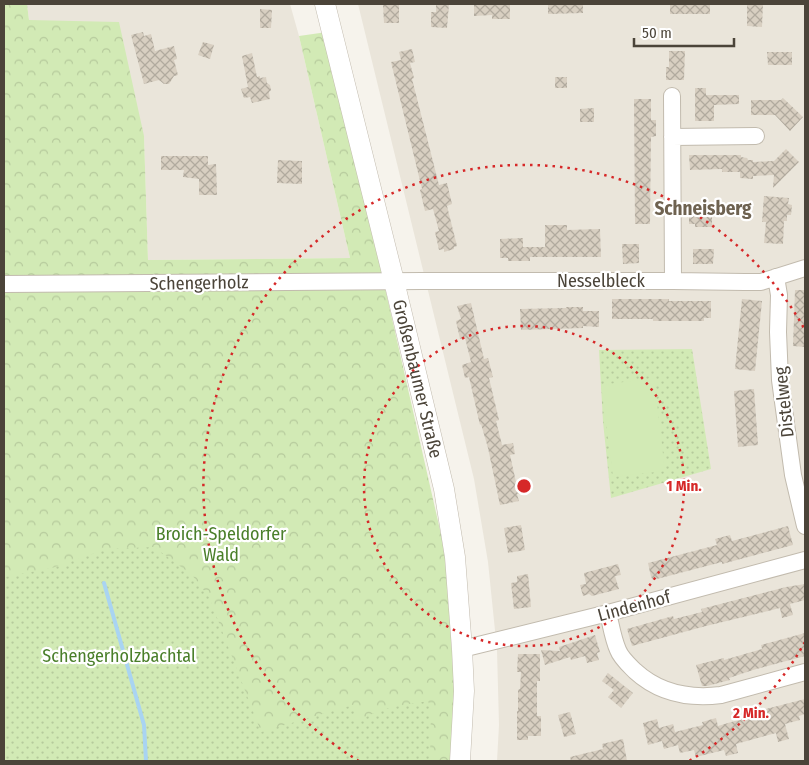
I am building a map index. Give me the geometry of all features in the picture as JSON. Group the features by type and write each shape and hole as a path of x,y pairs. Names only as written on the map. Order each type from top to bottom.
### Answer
{"street":[{"name":"Großenbaumer Straße","path":"325,4 444,490 455,557 462,649 464,691 460,761"},
{"path":"672,96 673,281"},
{"path":"672,137 756,136"},
{"name":"Nesselbleck","path":"394,281 761,282 805,268"},
{"name":"Distelweg","path":"776,277 779,295 780,380 793,475 805,526"},
{"name":"Schengerholz","path":"4,284 394,281"},
{"name":"Lindenhof","path":"462,649 608,613 805,560"},
{"path":"608,613 618,651 627,664 650,682 662,689 678,694 721,695 805,672"}],"shaded area":[{"path":"27,4 290,4 350,258 148,260 144,136 29,20"},
{"path":"358,4 805,4 805,761 497,761 499,725 497,650 488,562 474,479"}],"green space":[{"name":"Broich-Speldorfer Wald","path":"4,4 27,4 29,20 119,22 144,136 148,260 350,258 299,36 327,32 445,552 455,694 452,761 4,761"},
{"path":"692,349 711,469 611,498 603,422 599,350"},
{"path":"654,378 665,471 613,477 601,385"},
{"name":"Schengerholzbachtal","path":"154,547 192,575 209,597 261,732 356,704 356,720 360,721 367,716 401,705 428,701 431,709 430,761 4,761 4,577 52,568 107,549"}],"building":[{"path":"383,4 399,4 399,23 384,23"},
{"path":"436,4 449,4 447,28 431,27 431,12 436,12"},
{"path":"474,4 510,4 510,19 492,19 492,15 474,16"},
{"path":"548,4 583,4 583,13 548,14"},
{"path":"670,4 710,4 710,14 670,14"},
{"path":"747,4 763,4 762,27 747,26"},
{"path":"260,9 272,10 271,28 260,28"},
{"path":"143,32 144,36 151,34 155,51 174,46 177,59 174,60 178,75 174,76 169,84 164,84 159,80 144,84 131,35"},
{"path":"203,42 214,45 210,59 198,55"},
{"path":"412,49 415,62 410,63 414,78 412,79 439,185 447,183 452,204 447,206 457,246 444,252 444,249 439,250 435,232 439,231 433,209 425,211 420,190 422,189 391,62 401,60 399,52"},
{"path":"669,51 685,51 684,80 666,80 666,67 669,67"},
{"path":"767,52 792,52 792,65 768,65"},
{"path":"252,53 257,77 266,77 271,90 269,92 270,99 252,103 250,97 244,98 241,89 248,87 242,56"},
{"path":"555,77 567,77 567,88 555,88"},
{"path":"695,88 706,88 706,95 739,95 739,104 714,105 714,121 695,121"},
{"path":"783,98 803,117 790,131 775,115 751,115 751,100 781,100"},
{"path":"634,99 651,99 651,120 656,120 656,136 651,137 650,224 635,224"},
{"path":"594,108 594,122 580,122 580,109"},
{"path":"786,149 799,162 773,188 774,175 753,176 753,179 740,178 740,172 722,172 722,169 690,170 689,155 741,155 741,157 748,160 753,160 753,162 774,161"},
{"path":"161,156 208,156 208,165 216,164 217,195 199,195 199,179 183,177 184,170 161,170"},
{"path":"278,160 302,161 302,184 277,183"},
{"path":"764,196 789,198 788,204 792,205 791,215 787,215 787,221 784,221 783,244 764,243 766,222 762,222"},
{"path":"689,209 712,209 712,227 695,227 695,224 689,224"},
{"path":"545,225 567,225 567,230 600,229 601,257 530,257 530,261 508,261 508,258 500,258 500,239 523,238 523,247 545,247"},
{"path":"622,244 639,244 639,263 623,264"},
{"path":"693,249 714,249 713,264 693,264"},
{"path":"795,290 805,290 805,347 793,346"},
{"path":"612,299 711,301 711,318 704,318 704,321 612,319"},
{"path":"742,299 762,301 755,371 735,369"},
{"path":"471,303 484,359 488,358 493,377 489,378 499,420 496,421 502,445 513,443 515,454 510,455 516,482 518,482 521,493 517,494 519,501 500,505 488,448 480,425 469,377 465,378 462,365 471,362 465,338 460,339 456,321 461,319 457,306"},
{"path":"583,307 583,311 599,311 599,327 583,326 583,328 521,330 520,309"},
{"path":"754,389 758,445 738,447 734,391"},
{"path":"521,525 525,550 508,553 504,528"},
{"path":"788,526 793,545 653,580 651,577 648,563 717,545 715,539 730,535 732,541"},
{"path":"618,564 621,575 615,576 619,589 592,596 589,594 583,596 580,585 586,584 584,573"},
{"path":"528,574 531,607 514,609 511,583 517,582 517,576"},
{"path":"805,584 805,600 790,604 793,615 782,618 780,608 632,646 627,629 673,616 674,619 702,612 701,609 786,587"},
{"path":"805,633 805,656 753,670 729,678 730,680 702,686 696,665 724,658 724,660 762,649 761,645"},
{"path":"595,635 600,652 597,653 599,660 587,663 585,656 571,660 570,657 545,665 541,650 560,651 559,647"},
{"path":"518,654 540,654 540,681 537,681 537,716 541,716 541,736 528,736 528,740 517,740 518,690 520,689 521,672 517,672"},
{"path":"608,673 633,693 621,708 608,697 614,690 602,681"},
{"path":"805,699 805,714 799,716 800,720 785,724 789,739 778,742 776,733 736,744 738,753 726,756 724,750 696,757 694,750 680,753 678,745 664,749 662,741 648,745 643,723 657,719 659,728 673,724 675,732 703,725 702,722 716,718 718,726 748,717 747,714"},
{"path":"570,712 576,734 564,737 558,715"},
{"path":"623,739 627,761 571,761 570,757 603,749 602,744"}],"waterway":[{"path":"104,583 144,725 146,761"}],"district":[{"name":"Schneisberg","path":"703,208"}]}
